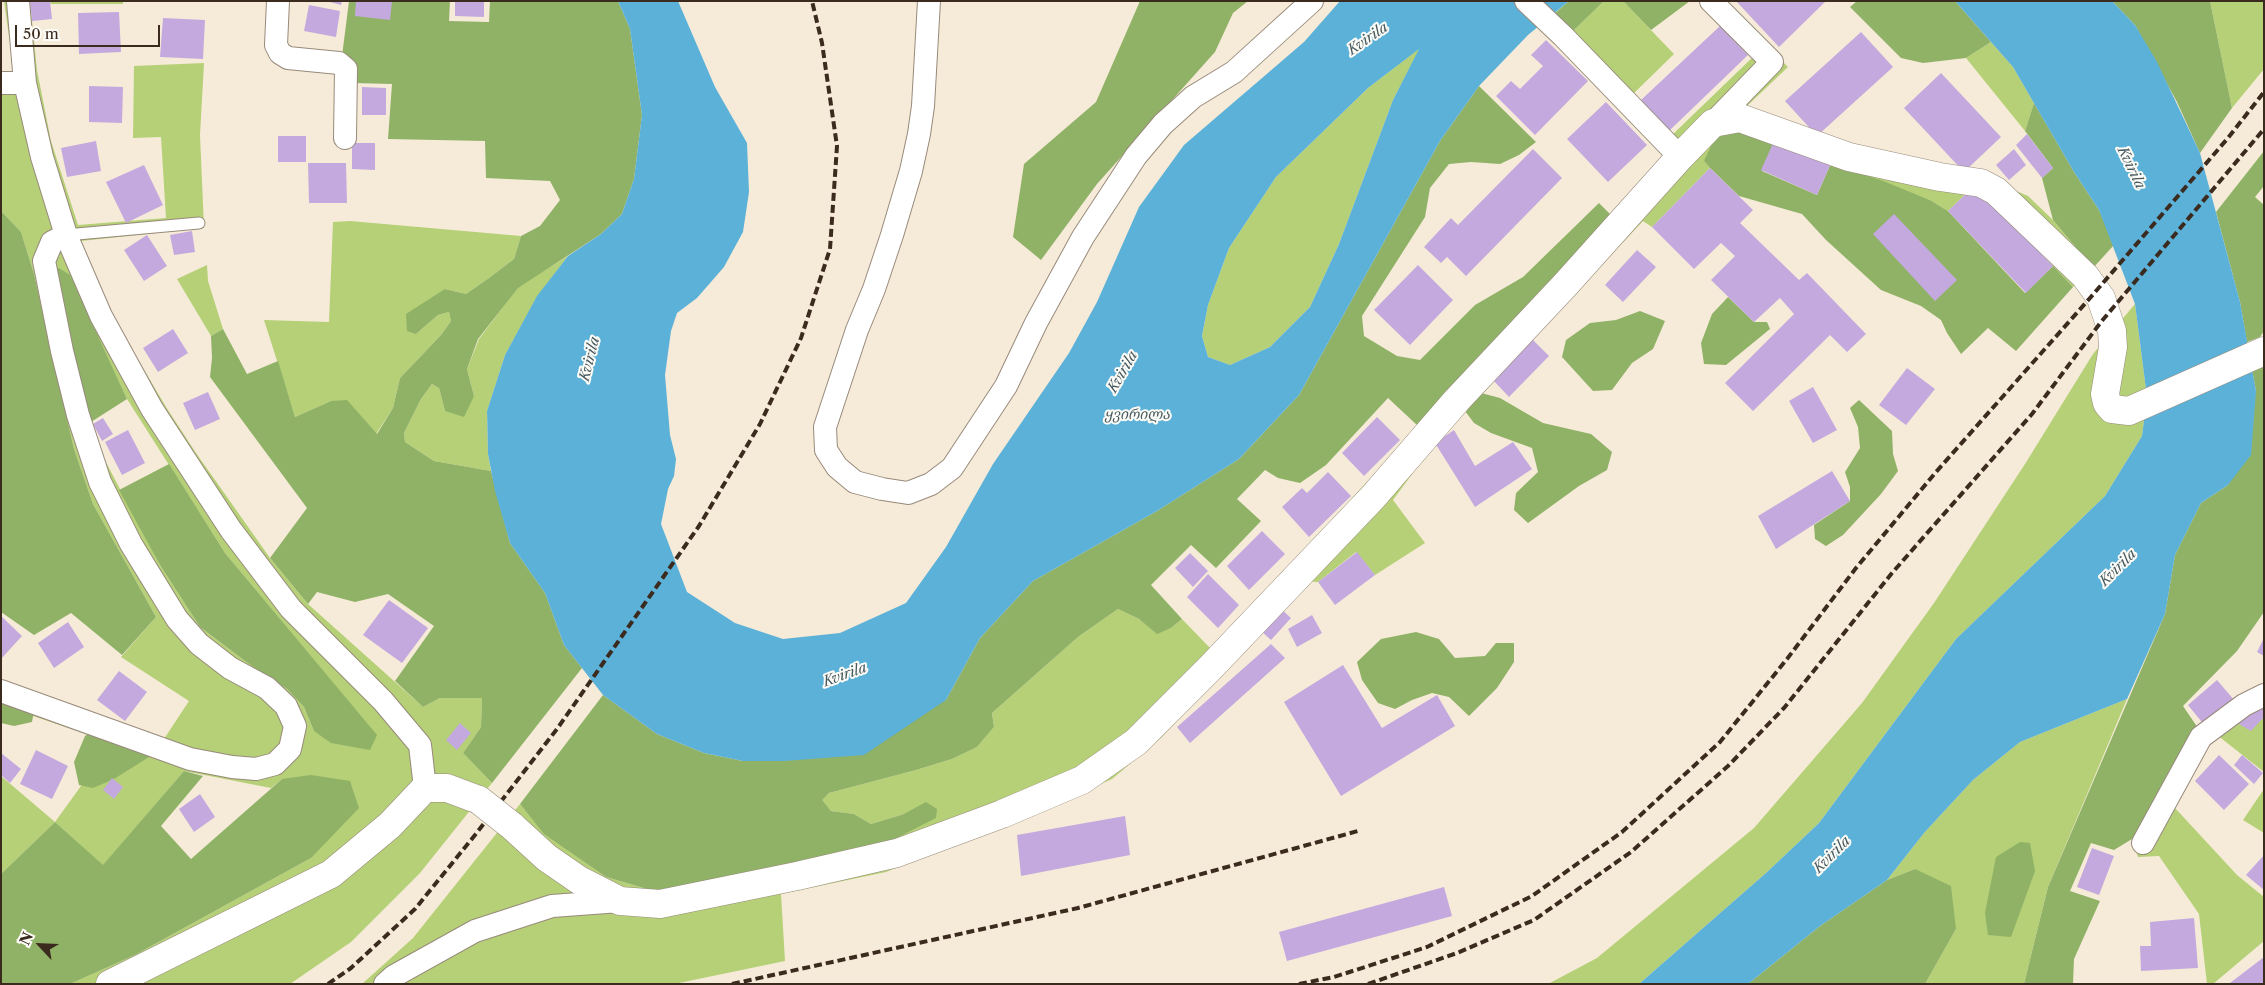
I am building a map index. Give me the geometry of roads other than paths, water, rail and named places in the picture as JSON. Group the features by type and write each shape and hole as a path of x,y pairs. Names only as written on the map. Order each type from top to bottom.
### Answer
{"street":[{"path":"18,1 26,83 42,157 66,235 101,316 152,409 231,530 291,609 383,701 420,745 425,788"},
{"path":"278,1 276,45 280,53 288,58 339,63 346,69 345,138"},
{"path":"929,1 923,106 911,171 874,289 857,330 825,427 826,450 838,467 855,482 908,493 931,484 952,468 1006,386 1036,323 1083,237 1136,156 1163,124 1193,97 1234,72 1312,1"},
{"path":"1526,1 1563,36 1680,157"},
{"path":"385,984 394,976 475,931 552,906 620,901 660,904 897,853 1002,814 1082,780 1136,742 1212,666 1373,497 1457,400 1566,284 1680,157 1772,62 1712,1"},
{"path":"1,83 26,83"},
{"path":"1714,123 1740,118 1849,157 1940,177 1981,183 1996,192 2085,276 2101,298 2112,331 2113,347 2104,394 2112,410 2129,411 2264,351"},
{"path":"1,691 190,759 232,767 256,769 275,764 290,749 295,726 286,706 267,688 230,668 199,644 177,619 141,560 100,482 78,414 62,351 44,261 52,242 66,235"},
{"path":"2143,843 2202,737 2244,705 2264,695"},
{"path":"110,984 331,874 390,824 425,788 447,788 479,800 548,858 571,874 620,901"}],"lane":[{"path":"66,235 199,223"}],"water":[{"name":"ყვირილა","path":"618,1 678,1 715,87 747,143 749,192 743,232 724,267 697,298 677,313 671,331 665,375 670,435 676,459 674,476 668,489 661,524 687,592 735,623 783,639 840,633 906,603 946,547 993,464 1069,353 1097,302 1139,207 1184,145 1304,42 1340,1 1569,1 1528,35 1479,86 1440,141 1299,395 1239,459 1157,511 1033,581 980,638 946,700 864,755 784,761 743,761 704,753 657,734 603,695 564,645 545,593 510,543 495,491 488,454 487,411 505,355 537,296 568,256 601,234 622,214 634,179 642,115 630,29","holes":["1419,49 1393,100 1339,244 1310,307 1270,347 1230,365 1208,357 1202,336 1208,305 1229,248 1276,177 1368,88"]},
{"name":"Kvirila","path":"1955,1 2112,1 2135,25 2157,62 2200,153 2240,302 2256,391 2251,455 2228,485 2201,503 2175,555 2165,614 2127,699 2020,742 1973,780 1924,833 1887,880 1820,926 1748,984 1639,984 1766,873 1819,823 1956,639 2105,496 2142,436 2147,397 2135,304 2099,210 2074,172 2013,67"}],"railway":[{"path":"328,984 351,968 415,909 557,729 699,526 760,424 801,338 830,249 837,146 822,43 812,1"},
{"path":"1299,984 1334,977 1427,947 1532,896 1622,832 1720,742 1787,659 1856,568 1936,472 2090,298 2228,138 2264,92"},
{"path":"1368,984 1457,953 1534,920 1631,852 1728,766 1784,708 1892,573 2032,414 2101,322 2264,129"},
{"path":"732,984 1078,908 1358,831"}]}
